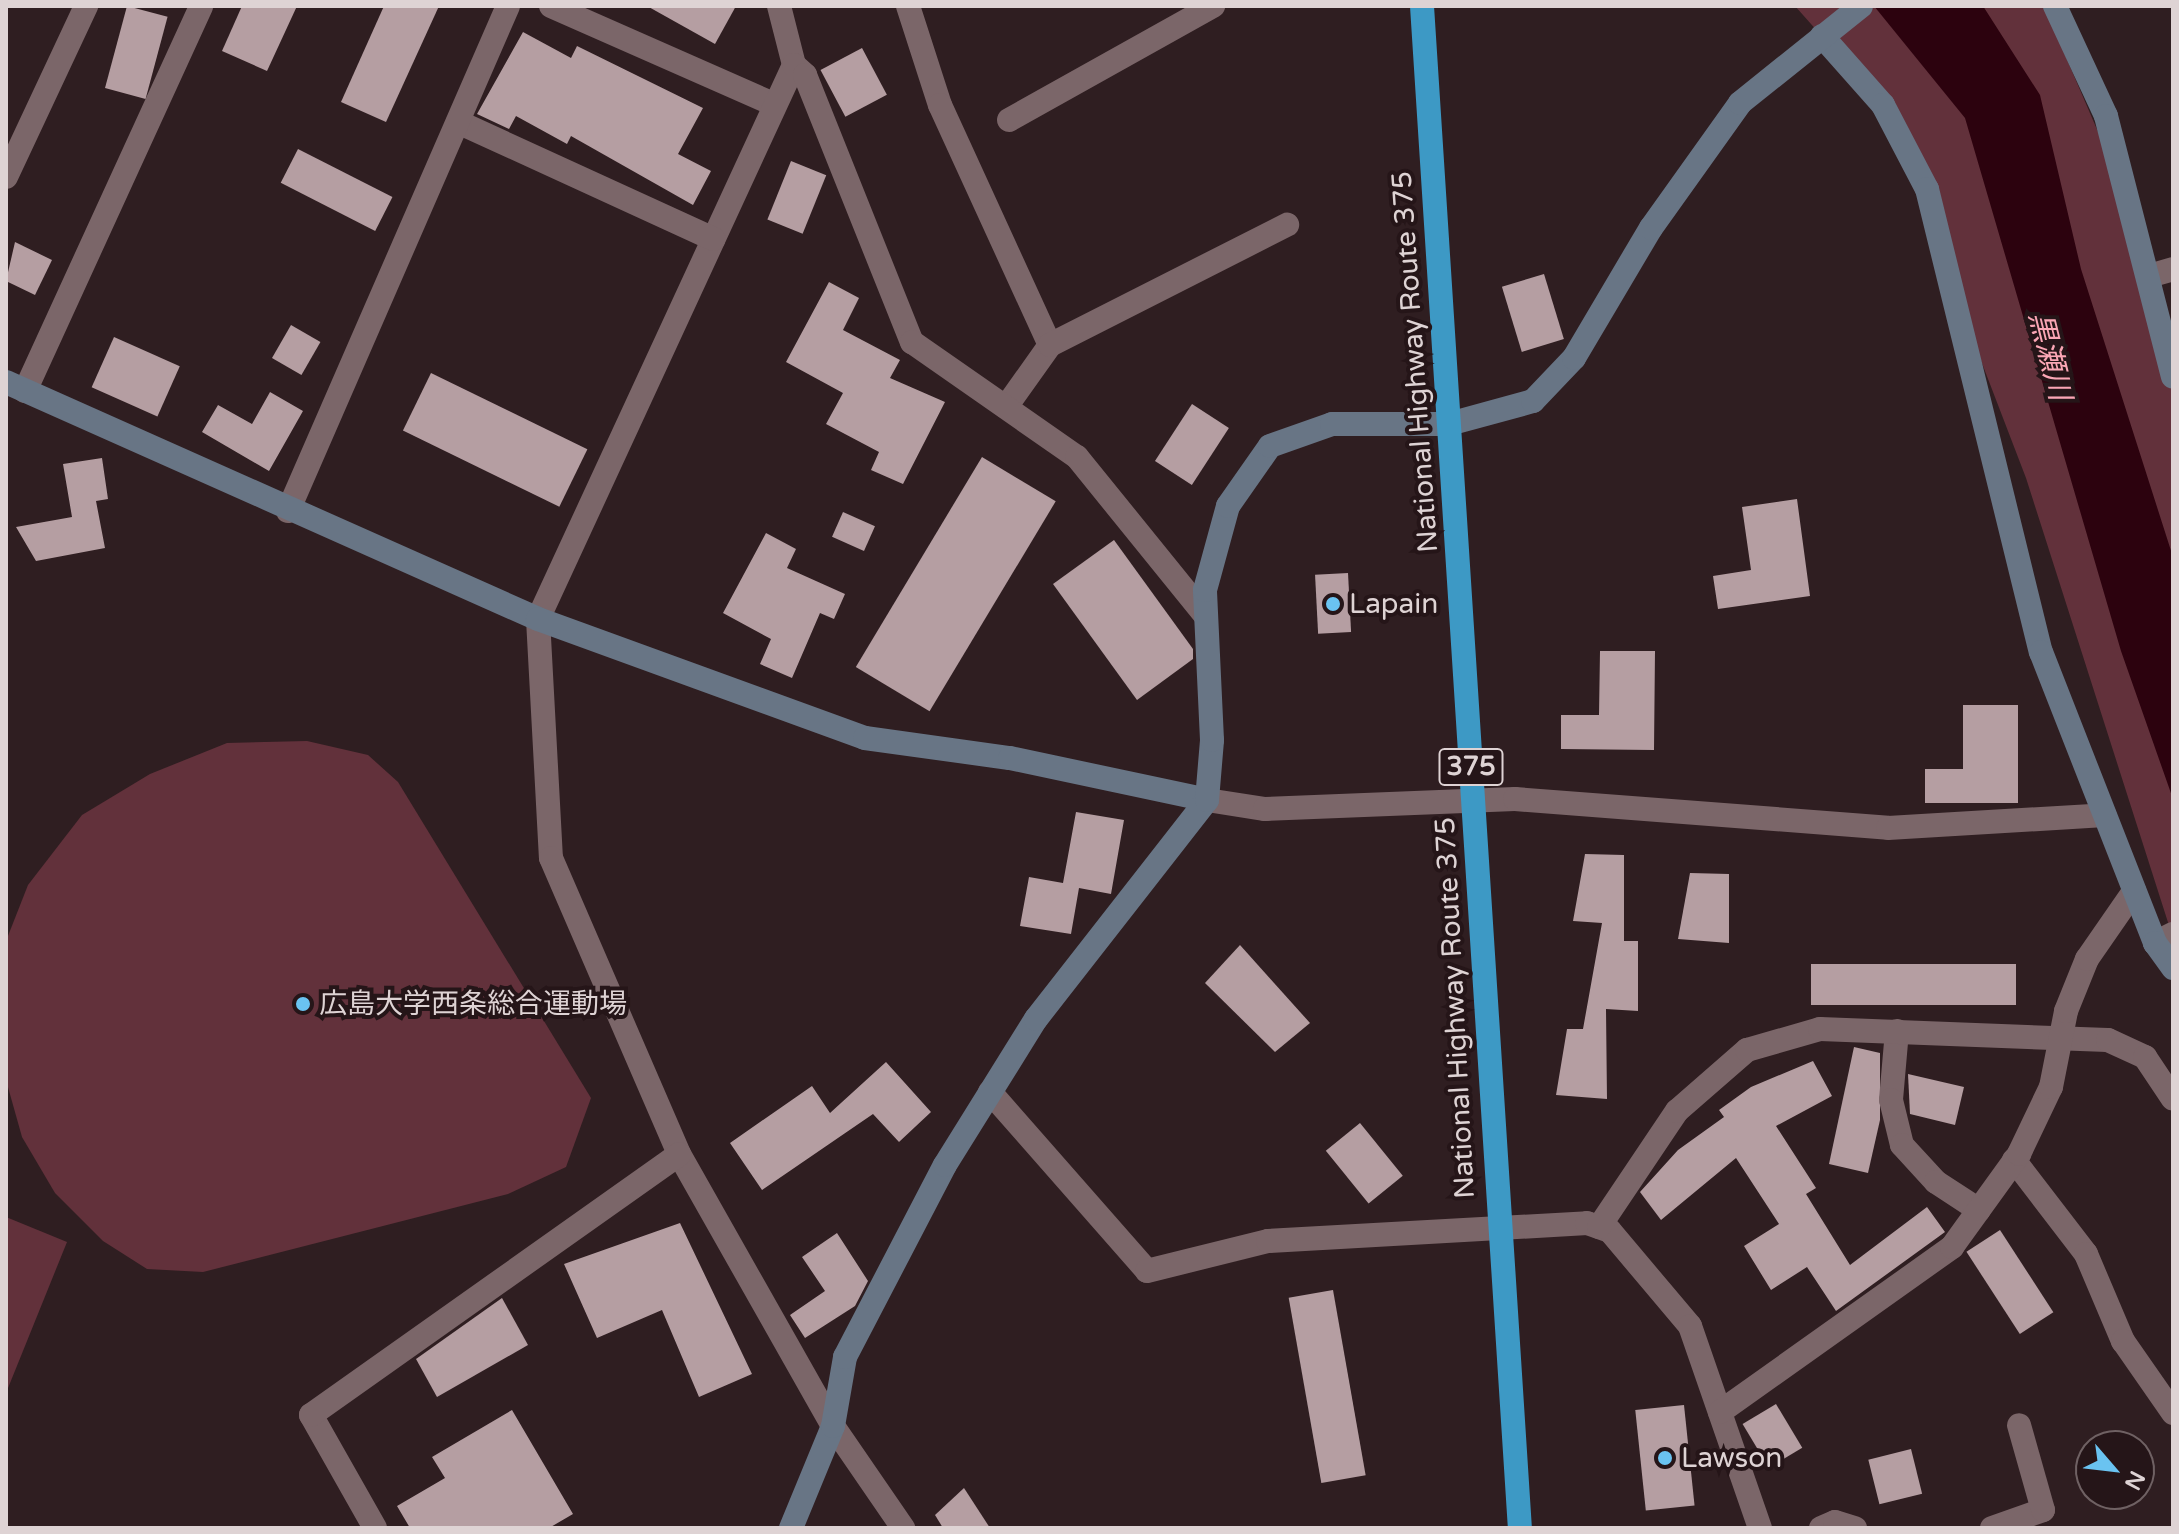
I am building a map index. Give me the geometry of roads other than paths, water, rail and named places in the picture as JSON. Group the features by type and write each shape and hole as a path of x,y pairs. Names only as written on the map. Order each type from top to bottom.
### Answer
{"highway":[{"name":"National Highway Route 375","path":"1422,6 1498,1229 1520,1528"}],"street":[{"path":"6,177 86,6"},
{"path":"201,6 16,386 288,511 538,619 865,738 1010,758 1207,800 1265,809 1473,798 1888,828 2105,815"},
{"path":"288,511 508,6"},
{"path":"551,6 773,104"},
{"path":"779,6 794,65 805,75 912,342 1077,457 1205,615"},
{"path":"908,6 940,105 1050,345"},
{"path":"1009,120 1213,6"},
{"path":"791,1528 833,1426 845,1357 990,1092 1036,1019 1207,800 1212,740 1205,615 1228,506 1270,446 1332,424 1449,424 1533,401 1574,358 1651,228 1740,103 1861,6"},
{"path":"2055,6 2106,116 2173,377"},
{"path":"1822,36 1883,105 1927,189 2041,652 2134,891 2164,938 2173,968"},
{"path":"794,65 773,104 538,619 551,858 679,1154 833,1426 903,1528"},
{"path":"458,122 714,239"},
{"path":"1006,407 1050,345 1287,225"},
{"path":"2149,276 2173,269"},
{"path":"1720,1412 1952,1247 2014,1160 2051,1087 2061,1038 2087,959 2134,891"},
{"path":"1599,1227 1677,1111 1747,1050 1820,1029 2108,1040 2145,1057 2173,1099"},
{"path":"1897,1031 1891,1100 1902,1145 1936,1182 1979,1210"},
{"path":"990,1092 1147,1271 1268,1241 1599,1227 1631,1253 1690,1326 1760,1528"},
{"path":"375,1528 311,1415 679,1154"},
{"path":"2014,1160 2086,1254 2123,1341 2173,1413"},
{"path":"1992,1528 2043,1510 2019,1425"},
{"path":"1821,1528 1835,1522 1855,1528"}],"water":[{"name":"黒瀬川","path":"1874,6 1983,6 2040,95 2081,269 2173,557 2173,799 2121,651 1965,118"}],"place":[{"name":"Lapain","path":"1333,604"},
{"name":"広島大学西条総合運動場","path":"303,1004"},
{"name":"Lawson","path":"1665,1458"}]}
